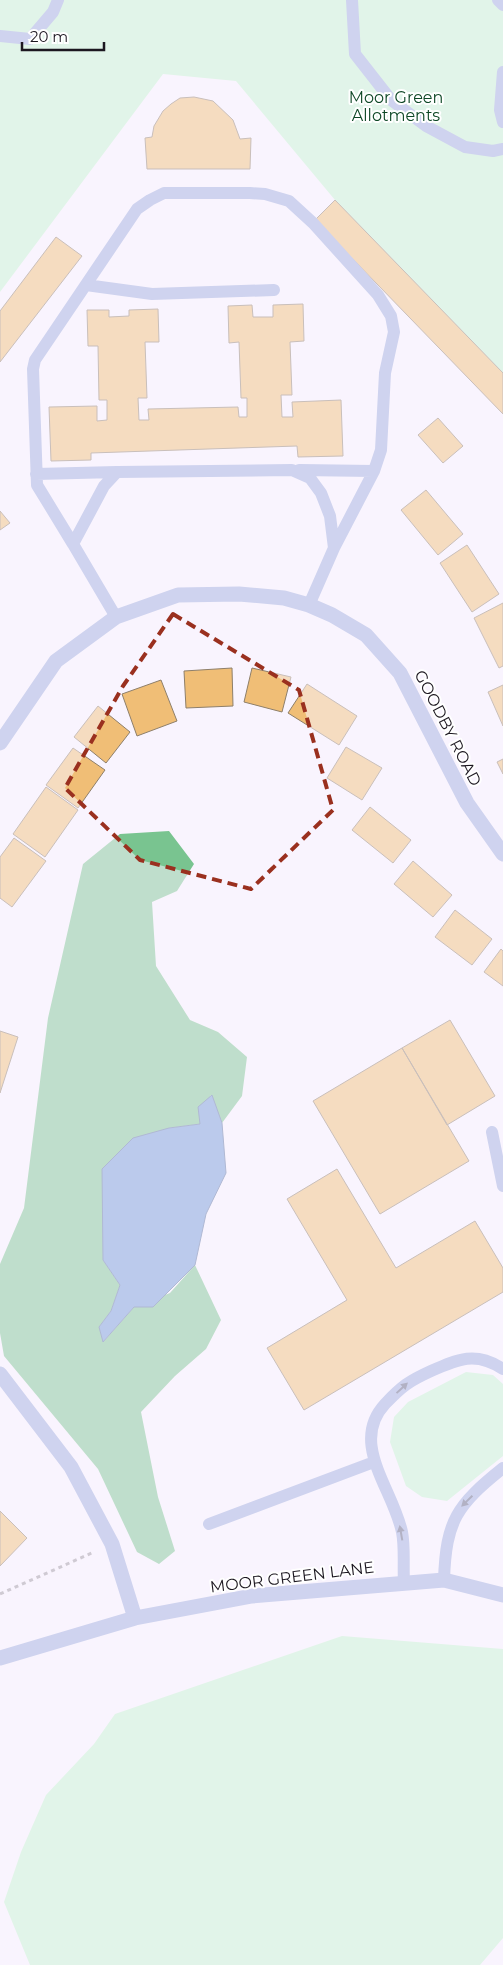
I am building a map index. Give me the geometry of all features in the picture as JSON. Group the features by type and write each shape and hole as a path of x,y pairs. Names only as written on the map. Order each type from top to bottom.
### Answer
{"street":[{"name":"GOODBY ROAD","path":"0,743 56,660 116,617 178,594 239,594 284,598 308,605 366,635 400,673 467,803 503,854"},
{"path":"0,1374 71,1467 112,1544 135,1618"},
{"name":"MOOR GREEN LANE","path":"0,1658 135,1618 252,1596 444,1580 503,1595"}],"lane":[{"path":"0,36 30,39 53,12 58,0"},
{"path":"498,0 503,5"},
{"path":"350,3 355,54 391,100 426,126 465,146 493,151 503,149"},
{"path":"503,72 500,110 503,122"},
{"path":"116,617 37,485 33,369 35,360 137,209 164,193 250,193 265,194 289,201 313,223 378,295 390,316 394,332 385,374 381,450 374,471 334,548 308,605"},
{"path":"86,285 152,294 274,290"},
{"path":"36,474 292,470 374,471"},
{"path":"292,470 310,478 321,494 330,516 334,548"},
{"path":"73,544 104,486 117,472"},
{"path":"492,1132 503,1186"},
{"path":"404,1582 402,1533 394,1504 374,1462 370,1434 377,1413 405,1383 461,1358 491,1361 503,1369"},
{"path":"209,1524 374,1462"},
{"path":"444,1580 449,1531 460,1508 503,1468"}],"path":[{"path":"0,1594 112,1544"}],"highlighted area":[{"path":"173,614 299,690 333,810 251,889 140,860 65,788 123,686"}],"green space":[{"name":"Moor Green Allotments","path":"0,0 503,0 503,373 335,200 236,81 163,74 0,292"},
{"path":"169,831 194,864 177,891 152,902 156,966 190,1020 218,1032 247,1057 242,1096 222,1123 211,1095 200,1124 169,1128 103,1260 120,1285 111,1311 99,1327 104,1341 134,1307 170,1293 195,1265 221,1320 206,1349 175,1376 141,1412 158,1497 175,1551 159,1564 137,1552 98,1469 4,1356 0,1333 0,1264 24,1208 48,1018 83,864 120,834"},
{"path":"466,1372 493,1375 503,1384 503,1456 447,1501 422,1497 406,1486 390,1442 394,1417 408,1402"},
{"path":"342,1636 503,1649 503,1938 480,1965 30,1965 4,1902 21,1852 46,1795 94,1744 115,1714"}],"water":[{"path":"212,1095 222,1123 226,1173 206,1214 195,1265 153,1307 134,1307 103,1342 99,1327 111,1311 120,1285 103,1260 102,1169 133,1138 169,1128 200,1124 198,1107"}],"building":[{"path":"194,97 213,101 233,120 240,139 251,138 250,169 147,169 145,138 152,137 154,126 163,111 171,104 180,98"},
{"path":"335,200 503,373 503,414 315,220"},
{"path":"56,237 82,256 0,362 0,311"},
{"path":"303,304 304,341 290,342 292,395 281,395 282,417 293,417 292,402 341,400 343,456 298,457 297,446 91,453 91,460 51,461 49,407 97,406 97,421 107,420 107,400 99,400 98,346 88,346 87,310 109,310 109,317 129,316 129,310 158,309 159,342 145,342 147,398 138,398 139,420 149,420 148,409 238,407 239,417 247,417 247,398 241,398 239,342 229,343 228,306 252,305 253,317 273,317 273,305"},
{"path":"438,418 463,446 443,463 418,435"},
{"path":"426,490 463,534 438,555 401,510"},
{"path":"0,511 10,523 0,530"},
{"path":"467,545 499,594 472,612 440,563"},
{"path":"503,603 503,666 499,668 474,618"},
{"path":"232,668 233,706 186,708 184,671"},
{"path":"252,668 291,677 282,712 244,702"},
{"path":"161,680 177,721 137,736 122,694"},
{"path":"307,684 357,716 339,745 288,713"},
{"path":"503,685 503,726 488,692"},
{"path":"98,706 130,732 106,763 74,737"},
{"path":"346,747 382,768 362,800 327,778"},
{"path":"73,748 105,770 78,808 46,785"},
{"path":"503,759 503,774 497,762"},
{"path":"46,787 78,810 45,857 13,834"},
{"path":"370,807 411,840 393,863 352,830"},
{"path":"14,838 46,861 12,907 0,898 0,857"},
{"path":"413,861 452,895 433,917 394,884"},
{"path":"455,910 492,939 472,965 435,937"},
{"path":"501,949 503,951 503,986 484,972"},
{"path":"450,1020 495,1096 447,1125 402,1048"},
{"path":"0,1031 18,1037 0,1093"},
{"path":"402,1048 469,1161 380,1214 313,1101"},
{"path":"337,1169 396,1268 475,1221 503,1268 503,1292 304,1410 267,1348 347,1300 287,1199"},
{"path":"0,1511 27,1538 0,1566"}]}
